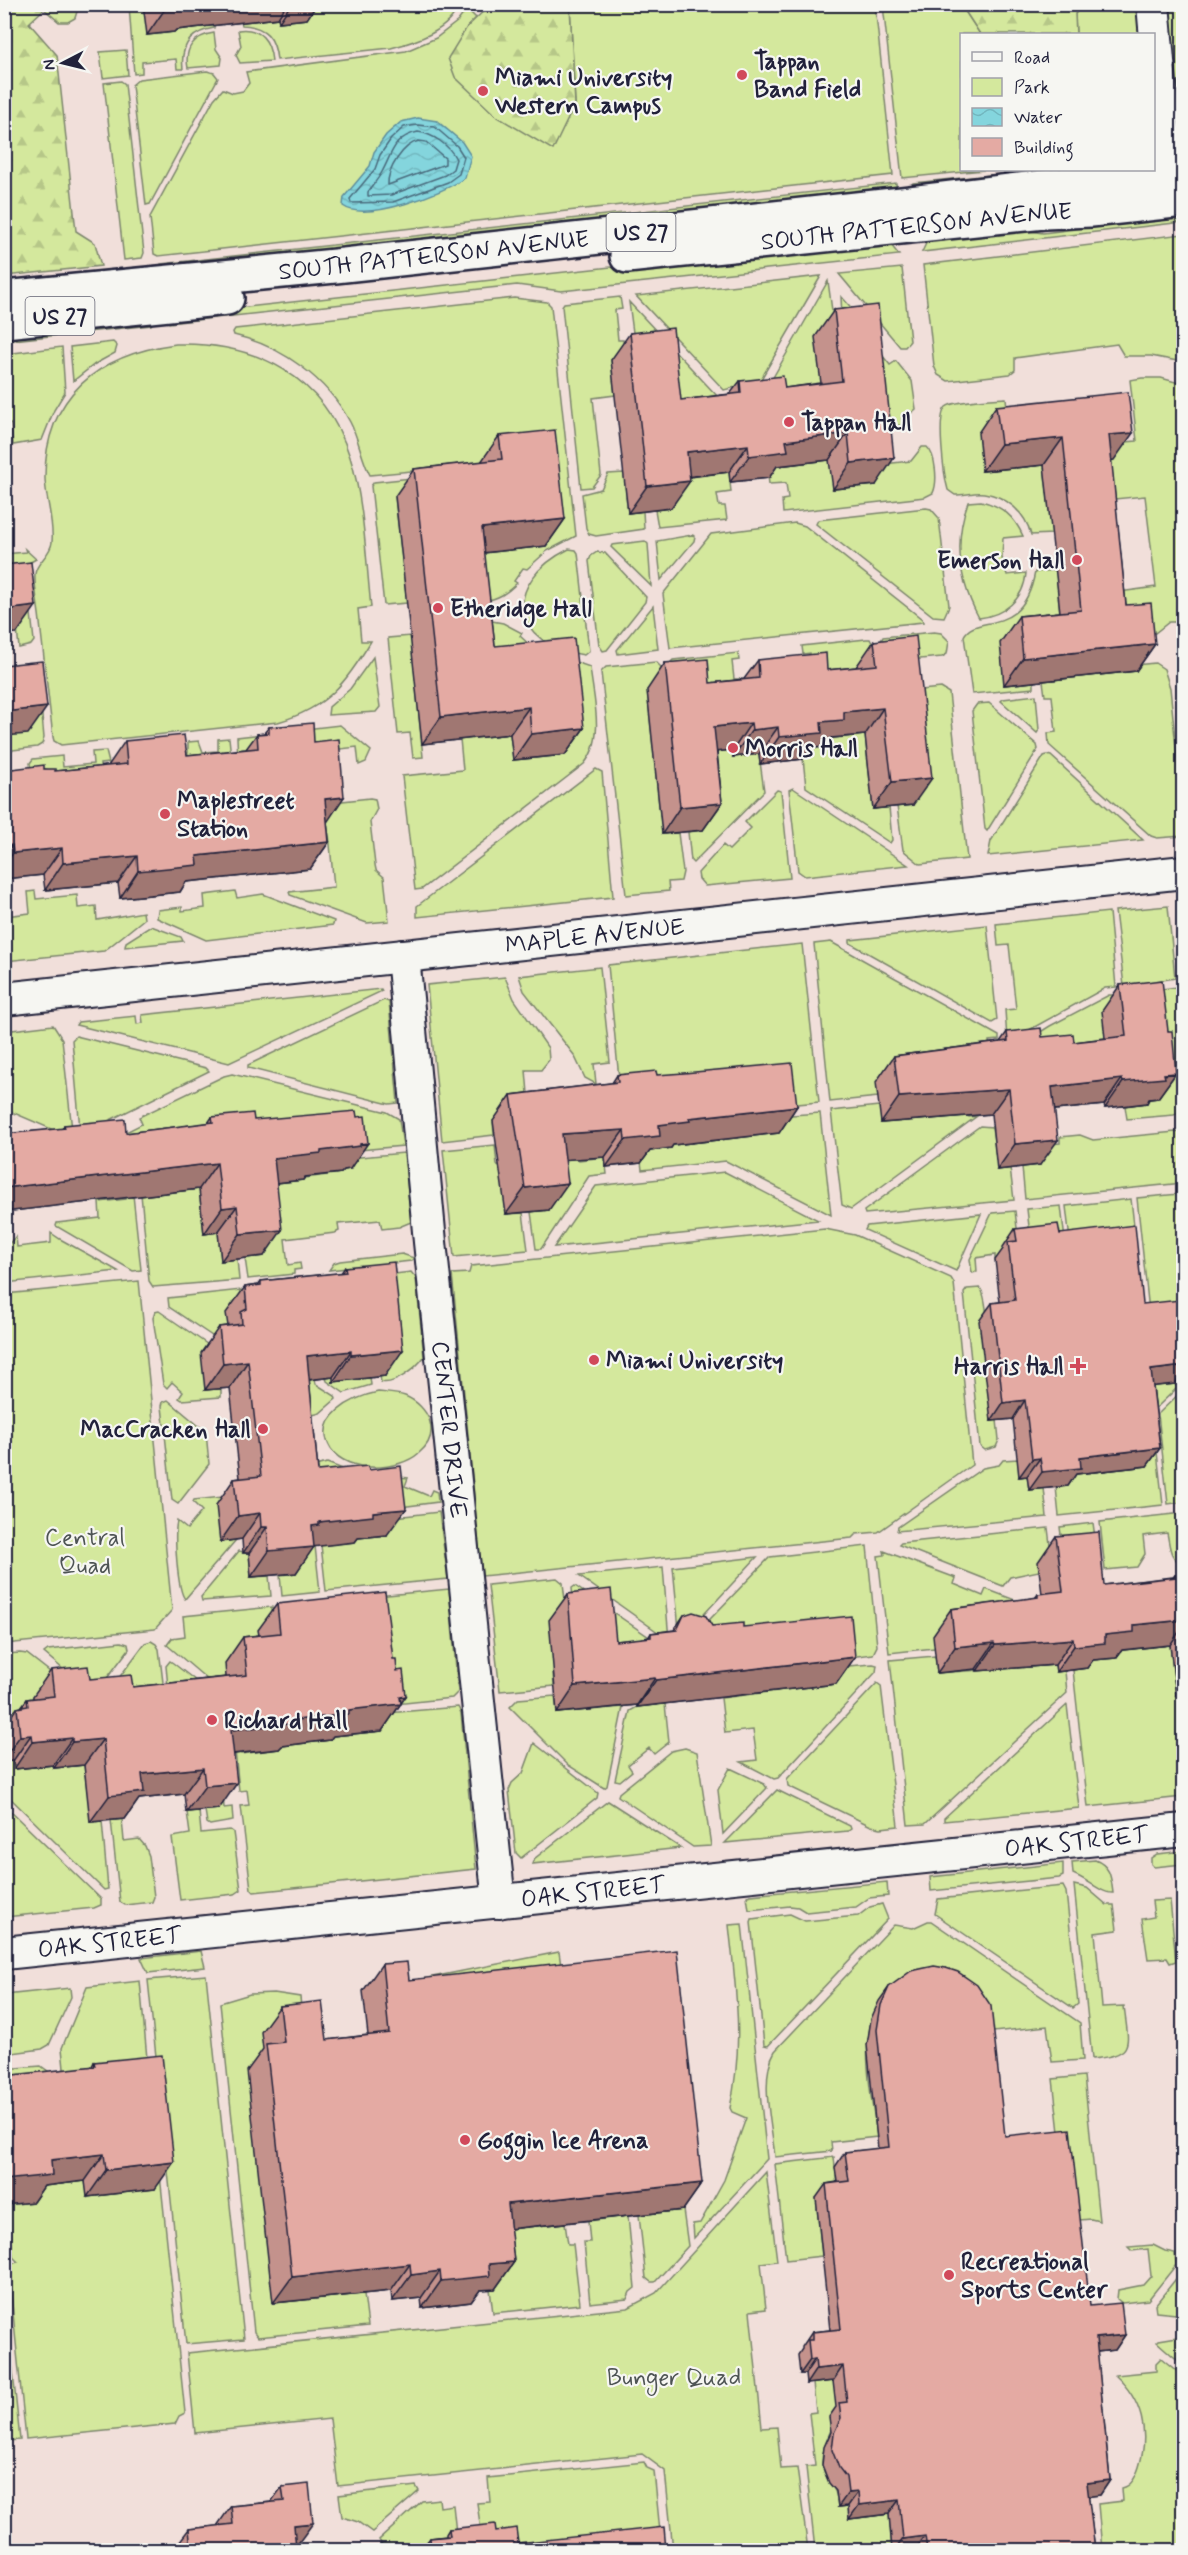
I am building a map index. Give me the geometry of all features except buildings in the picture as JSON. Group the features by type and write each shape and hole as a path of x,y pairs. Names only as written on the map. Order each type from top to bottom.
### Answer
{"highway":[{"name":"SOUTH PATTERSON AVENUE","path":"4,297 1177,186"},
{"name":"SOUTH PATTERSON AVENUE","path":"4,321 1034,213 1091,210 1177,186"}],"street":[{"path":"1153,4 1177,186"},
{"name":"MAPLE AVENUE","path":"4,999 1184,872"},
{"name":"CENTER DRIVE","path":"403,956 430,1242 499,1902"},
{"name":"OAK STREET","path":"4,1953 1184,1830"}],"shaded area":[{"name":"Miami University","path":"5,5 1183,5 1183,2550 5,2550"}],"green space":[{"path":"491,4 570,5 575,104 553,150 496,116 455,77 448,58 467,27"},
{"path":"4,5 79,5 75,18 68,22 59,22 44,9 29,23 57,55 76,231 95,243 101,266 5,276"},
{"path":"129,5 143,5 174,30 214,25 214,28 193,36 189,41 183,53 183,69 177,69 176,59 142,62 142,73 134,74"},
{"path":"305,5 458,5 448,22 440,28 420,39 391,48 277,60 274,45 268,35 257,28 242,25 241,22"},
{"path":"570,5 875,5 893,175 158,256 154,254 150,217 214,99 223,89 233,93 243,91 249,83 246,72 406,51 436,38 458,21 467,9 476,18 467,27 575,104"},
{"path":"883,5 961,5 979,33 960,33 960,171 974,171 902,178"},
{"path":"961,5 1081,5 1075,14 1076,33 979,33"},
{"path":"1081,5 1144,5 1147,33 1076,33 1075,14"},
{"path":"1164,5 1183,5 1183,146 1177,147"},
{"path":"238,30 253,31 263,37 269,47 272,61 240,63 236,55 241,46"},
{"path":"214,33 216,49 222,58 221,65 188,68 189,49 192,44 201,37"},
{"path":"126,50 128,75 103,78 100,52"},
{"path":"207,71 214,73 218,78 150,204 146,205 132,85 139,79"},
{"path":"121,81 125,84 144,253 142,258 124,260 104,83"},
{"path":"1029,171 1090,171 909,187 913,183"},
{"path":"896,183 897,193 158,267 161,264"},
{"path":"1183,216 1183,222 922,252 929,237 994,226 1043,233"},
{"path":"1183,234 1183,362 1151,356 1124,356 1117,344 1015,358 1015,370 1010,374 948,381 938,375 934,366 923,265"},
{"path":"876,238 891,245 899,255 561,291 517,285 169,323 164,316"},
{"path":"902,268 910,341 905,347 900,347 839,274"},
{"path":"821,276 757,386 740,386 724,390 636,296"},
{"path":"828,281 833,318 824,414 763,395"},
{"path":"841,296 876,336 871,341 890,365 896,361 912,381 916,409 909,415 902,416 903,425 870,429 842,318"},
{"path":"620,297 622,309 615,310 618,340 623,340 625,358 611,360 615,395 593,398 601,475 592,487 581,488 562,306 564,303"},
{"path":"514,298 547,302 551,306 576,536 547,551 527,569 523,568 514,581 517,583 506,593 484,601 422,470 370,475 350,422 340,406 316,378 286,356 252,340 234,335 233,332 235,329"},
{"path":"629,302 720,399 696,423 634,340"},
{"path":"155,320 151,325 5,341 4,333"},
{"path":"113,342 117,346 115,353 95,364 73,381 70,347"},
{"path":"176,344 233,349 259,358 283,369 305,385 323,405 338,429 355,474 364,531 371,607 358,609 361,641 371,641 353,669 334,692 310,709 278,722 61,745 54,741 53,737 35,580 36,570 49,551 52,542 45,479 47,450 54,424 66,402 81,384 100,369 148,349"},
{"path":"62,347 65,392 54,410 42,440 13,445 11,424 5,425 5,354"},
{"path":"1161,378 1183,384 1183,649 1181,627 1178,622 1169,622 1155,633 1132,635 1104,594 1156,587 1145,496 1094,501 1090,462 1112,443 1137,441 1130,380"},
{"path":"1006,398 1009,429 982,471 1044,465 1052,534 1031,535 1020,513 1000,498 984,493 955,495 948,490 941,434 943,413 946,407 965,401"},
{"path":"922,447 927,447 930,451 936,476 933,493 925,497 783,513 782,500 788,499 786,483 769,484 767,467 795,464 829,455 874,465 911,461"},
{"path":"729,472 731,492 717,494 719,506 725,506 727,520 658,527 655,510 671,508 667,473"},
{"path":"624,473 628,513 643,511 644,529 596,536 589,534 586,528 582,494 601,489 608,474"},
{"path":"421,477 395,497 407,603 384,605 371,486 374,482"},
{"path":"981,501 1006,513 1019,529 1023,536 1003,538 1002,558 1007,575 1026,573 1021,591 1011,604 997,614 979,618 963,575 960,546 968,502"},
{"path":"931,509 939,518 949,606 944,617 933,616 816,524 818,520"},
{"path":"795,523 805,526 923,622 670,648 663,594 711,534"},
{"path":"695,536 694,541 661,580 657,541"},
{"path":"645,541 648,544 651,586 611,547"},
{"path":"25,549 36,559 29,563 5,566 4,554 26,552"},
{"path":"569,549 576,550 578,553 589,651 584,655 559,649 541,639 529,626 523,611 524,595 532,578 547,563"},
{"path":"597,552 605,553 646,597 645,602 607,650 603,651 599,645 589,561 591,556"},
{"path":"1056,570 1062,637 1004,685 1034,682 1034,688 972,694 964,636 970,629 1010,616 1020,607 1029,593 1035,572"},
{"path":"4,575 27,577 34,641 31,645 19,648 13,589"},
{"path":"653,606 658,649 618,654 617,650"},
{"path":"486,622 503,623 522,633 520,636 532,647 590,667 596,717 595,743 584,764 422,889 415,890 402,776 463,770 460,739 510,734 513,760 504,675"},
{"path":"941,633 949,641 947,654 942,657 898,661 880,642 883,637"},
{"path":"411,636 423,757 413,758 410,733 398,734 388,638"},
{"path":"870,639 874,665 858,691 812,670 810,653 803,654 802,646"},
{"path":"738,653 739,660 732,661 734,679 741,679 741,704 669,664 673,660"},
{"path":"373,657 380,707 376,712 328,715 329,707 350,689"},
{"path":"656,662 661,667 663,688 647,690 662,834 678,833 683,872 681,881 668,882 669,891 626,895 601,672 606,667"},
{"path":"1155,663 1164,669 1170,688 1183,836 1157,838 1151,836 1049,745 1048,733 1056,732 1052,696 1045,696 1043,681 1136,671 1135,665"},
{"path":"38,672 44,738 42,744 37,747 5,751 4,736"},
{"path":"941,688 949,693 967,859 920,864 903,850 897,806 901,692"},
{"path":"1036,695 1039,730 1037,733 1001,701"},
{"path":"989,703 1037,745 1038,749 987,831 972,711 977,704"},
{"path":"340,725 371,751 366,762 359,765 357,747 238,761 237,737"},
{"path":"865,735 873,809 889,807 892,840 890,843 806,787 802,749 825,747 825,739"},
{"path":"229,738 233,775 169,756 188,753 188,742 199,741 203,752 218,751 218,739"},
{"path":"733,750 733,757 759,754 764,791 693,863 688,832 703,830 695,754"},
{"path":"106,751 109,763 100,764 103,791 34,795 30,763 33,759 62,756 63,767 93,764 92,752"},
{"path":"1044,756 1051,756 1143,840 988,856 991,841"},
{"path":"596,769 602,772 613,897 417,917 417,906"},
{"path":"793,788 908,865 805,876 798,871 789,790"},
{"path":"777,790 781,791 790,878 705,886 699,879 698,873 723,845 729,850 751,828 745,822"},
{"path":"375,799 377,809 370,822 375,865 376,870 384,877 389,921 367,923 290,895 289,892 334,887 329,834 320,834 324,803"},
{"path":"35,891 36,899 77,895 78,908 96,906 97,920 143,912 144,919 104,951 5,961 5,916 30,913 28,892"},
{"path":"235,891 237,898 263,894 334,921 333,925 206,940 157,918 158,910 182,907 182,911 205,908 204,895"},
{"path":"1168,906 1175,978 1124,986 1115,911"},
{"path":"1109,912 1116,987 1105,988 1020,1035 1007,1039 1005,1010 1016,1009 1009,945 998,946 996,924"},
{"path":"987,925 997,1020 992,1023 850,943 850,940"},
{"path":"151,926 181,937 183,941 125,947 126,942"},
{"path":"831,942 999,1036 999,1040 989,1041 991,1058 877,1082 878,1097 830,1102 814,944"},
{"path":"802,944 819,1102 775,1106 620,1089 608,965"},
{"path":"600,967 610,1062 594,1064 596,1084 585,1078 574,1055 524,991 519,976"},
{"path":"505,977 514,999 548,1048 549,1060 541,1070 526,1070 530,1117 493,1121 494,1135 442,1141 427,985"},
{"path":"1176,987 1184,1054 1183,1110 1174,1115 1127,1119 1125,1106 1146,1103 1146,1100 1158,1098 1124,994"},
{"path":"381,989 382,991 229,1063 76,1025 78,1022 136,1016 137,1024 143,1023 142,1015"},
{"path":"1109,995 1116,995 1108,1062 1018,1046 1050,1026"},
{"path":"384,1000 389,1002 398,1103 389,1104 248,1068 248,1065"},
{"path":"53,1025 62,1039 72,1130 65,1135 7,1110 4,1080 4,1031"},
{"path":"76,1036 206,1068 209,1071 88,1131 80,1129 72,1040"},
{"path":"232,1074 387,1112 399,1119 403,1146 348,1151 194,1143 118,1136 142,1124 139,1117"},
{"path":"879,1106 918,1120 977,1116 851,1209 842,1205 831,1111"},
{"path":"820,1113 831,1215 726,1161 642,1170 640,1152 671,1148 671,1145 718,1140 777,1116"},
{"path":"980,1126 992,1127 998,1170 1010,1168 1014,1200 865,1214 864,1211"},
{"path":"1183,1133 1183,1183 1025,1199 1022,1167 1038,1145 1060,1143 1060,1137 1080,1135 1093,1140"},
{"path":"495,1145 497,1165 501,1165 506,1214 523,1213 528,1250 454,1257 443,1150"},
{"path":"404,1153 411,1222 399,1227 382,1229 380,1220 338,1224 339,1231 335,1233 285,1239 288,1265 300,1263 301,1269 294,1270 294,1274 248,1279 245,1258 264,1255 240,1187 341,1173 349,1158"},
{"path":"578,1157 579,1160 605,1157 607,1174 589,1176 541,1249 536,1249 531,1212 549,1210 544,1161"},
{"path":"725,1172 818,1220 554,1247 596,1186"},
{"path":"199,1189 204,1234 218,1232 221,1260 237,1259 239,1280 153,1287 149,1281 141,1194"},
{"path":"1179,1194 1184,1198 1183,1307 1149,1311 1137,1198"},
{"path":"133,1195 141,1270 133,1271 56,1226 57,1223 100,1218 99,1202 126,1199 126,1196"},
{"path":"1131,1199 1138,1261 1071,1249 1066,1206"},
{"path":"1061,1206 1066,1249 1031,1244 1027,1209"},
{"path":"1015,1211 1019,1245 1004,1259 995,1260 995,1255 976,1258 977,1272 972,1273 970,1259 992,1213"},
{"path":"981,1214 956,1271 865,1230 867,1226"},
{"path":"825,1229 855,1235 951,1278 954,1283 972,1465 878,1532 856,1534 852,1538 482,1576 452,1274 469,1273 471,1266"},
{"path":"51,1233 118,1271 5,1283 5,1248 16,1236 17,1247 51,1243"},
{"path":"402,1254 414,1258 411,1261 329,1270 334,1263 340,1261"},
{"path":"411,1272 416,1278 424,1357 398,1379 386,1383 381,1382 380,1376 385,1375 370,1277"},
{"name":"Central Quad","path":"139,1281 172,1610 155,1629 5,1644 5,1294"},
{"path":"980,1288 984,1296 988,1329 991,1421 997,1420 999,1440 996,1447 985,1450 980,1446 964,1293 967,1289"},
{"path":"241,1290 243,1311 229,1336 218,1340 169,1307 168,1298"},
{"path":"159,1311 217,1351 205,1390 221,1388 221,1397 182,1400 179,1398 183,1392 172,1382 167,1388 163,1384 153,1318 155,1312"},
{"path":"333,1377 334,1381 370,1377 371,1385 344,1393 327,1381 326,1378"},
{"path":"315,1379 316,1384 336,1399 320,1413 309,1416 282,1383"},
{"path":"1175,1384 1177,1388 1157,1407 1138,1409 1135,1388"},
{"path":"1183,1390 1183,1502 1168,1504 1158,1414"},
{"path":"378,1392 405,1396 421,1406 430,1421 430,1437 426,1446 419,1453 399,1463 374,1467 349,1463 331,1449 326,1438 327,1427 338,1410 358,1399"},
{"path":"168,1400 206,1432 209,1464 178,1504 172,1500 162,1406 163,1402"},
{"path":"1156,1443 1163,1505 1059,1516 1056,1487 1067,1475 1147,1466"},
{"path":"1018,1459 1019,1477 1027,1476 1029,1490 1044,1488 1047,1517 897,1531 898,1527 983,1468 999,1465 1003,1460"},
{"path":"327,1463 348,1471 408,1478 405,1486 429,1496 432,1490 437,1492 438,1502 385,1509 294,1497 315,1466"},
{"path":"232,1496 220,1542 236,1540 185,1599 180,1585 177,1562 177,1521 187,1529 202,1511 193,1502 194,1500"},
{"path":"439,1512 448,1579 326,1591 321,1545 355,1538 386,1518"},
{"path":"1183,1513 1183,1564 1175,1559 1167,1533 1143,1536 1145,1554 1137,1567 1105,1570 1100,1522"},
{"path":"1093,1523 1100,1574 1064,1559 1060,1527"},
{"path":"1048,1528 1052,1561 1039,1562 1039,1571 1010,1577 1003,1586 899,1545 901,1543"},
{"path":"315,1546 320,1592 282,1596 280,1575 296,1573 300,1548"},
{"path":"867,1546 877,1646 873,1654 833,1659 687,1643 770,1557"},
{"path":"239,1551 249,1553 251,1577 269,1576 271,1596 202,1601 201,1597"},
{"path":"884,1551 956,1578 954,1584 983,1596 986,1589 1015,1600 1016,1603 934,1648 889,1653 878,1556 885,1555"},
{"path":"757,1557 680,1640 673,1567"},
{"path":"663,1567 669,1640 579,1576"},
{"path":"557,1578 563,1583 567,1618 553,1673 554,1686 500,1691 488,1585"},
{"path":"575,1586 662,1646 633,1660 575,1618 572,1588"},
{"path":"449,1589 458,1692 452,1698 386,1705 367,1597"},
{"path":"272,1607 271,1635 267,1647 255,1667 228,1697 167,1645 172,1638 185,1636 183,1616"},
{"path":"151,1641 159,1649 166,1708 109,1691 145,1643"},
{"path":"121,1642 128,1644 129,1649 98,1690 89,1691 44,1653 48,1650"},
{"path":"1170,1645 1176,1695 1183,1695 1183,1797 1088,1807 1073,1670 1087,1668 1087,1661 1116,1651"},
{"path":"5,1654 27,1654 72,1689 33,1696 36,1723 5,1733"},
{"path":"935,1656 937,1673 1055,1665 1056,1672 1065,1671 1067,1693 925,1824 908,1825 890,1660"},
{"path":"170,1661 223,1702 170,1708 166,1666"},
{"path":"877,1665 876,1672 778,1778 774,1779 741,1762 757,1760 753,1730 725,1733 721,1698 777,1691 835,1667"},
{"path":"877,1683 881,1686 898,1826 881,1828 871,1826 788,1786 787,1779"},
{"path":"555,1696 557,1713 623,1707 607,1786 604,1788 568,1765 510,1707 518,1699"},
{"path":"665,1704 669,1742 654,1754 649,1748 628,1765 632,1771 620,1781 615,1780 630,1711 637,1707"},
{"path":"1067,1705 1079,1808 944,1821 944,1818"},
{"path":"458,1707 461,1713 476,1869 254,1892 251,1889 241,1806 249,1805 247,1790 239,1791 235,1750 241,1754 279,1749 279,1745 330,1740 330,1736 387,1713"},
{"path":"534,1743 598,1793 597,1798 521,1858 516,1853 509,1790 512,1783 523,1773"},
{"path":"685,1748 697,1752 711,1846 693,1847 618,1796 671,1751"},
{"path":"13,1761 14,1769 84,1765 91,1822 102,1821 108,1889 104,1890 5,1793 4,1762"},
{"path":"730,1768 764,1784 767,1788 723,1834 718,1790"},
{"path":"777,1790 850,1826 851,1829 725,1843"},
{"path":"223,1793 224,1808 232,1807 233,1821 210,1825 207,1823 205,1810 218,1809"},
{"path":"608,1801 681,1848 532,1864 534,1859"},
{"path":"4,1805 101,1899 101,1905 94,1908 5,1917"},
{"path":"199,1811 201,1833 230,1830 233,1832 241,1890 235,1894 180,1900 172,1837 190,1834 187,1812"},
{"path":"122,1819 124,1841 139,1839 149,1856 154,1897 152,1902 125,1905 120,1902 111,1820"},
{"path":"1183,1851 1183,1864 1154,1867 1151,1864 1151,1858 1157,1854"},
{"path":"1095,1860 1107,1869 1113,1893 1104,1891 1073,1874 1072,1862"},
{"path":"1063,1863 1063,1876 1059,1878 931,1891 930,1877"},
{"path":"887,1882 888,1896 869,1898 856,1907 806,1912 798,1907 790,1906 749,1910 747,1896 751,1895"},
{"path":"1074,1885 1087,1888 1107,1905 1114,1905 1117,1930 1095,1933 1102,2007 1124,2006 1127,2038 1123,2050 1106,2057 1092,2059"},
{"path":"1063,1886 1066,1892 1078,2004 1073,2008 935,1914 938,1899"},
{"path":"1170,1900 1176,1961 1170,1963 1167,1958 1148,1959 1142,1919 1154,1917 1152,1901"},
{"path":"882,1904 888,1919 768,2046 764,2045 752,1919 790,1914 805,1921 858,1916 870,1907"},
{"path":"928,1921 1080,2023 1083,2060 1052,2062 1047,2026 984,2033 886,1995 876,2009 870,2026 868,2044 869,2083 877,2137 831,2142 832,2151 775,2157 767,2088 770,2062 775,2051 894,1925 913,1928"},
{"path":"742,1924 767,2159 694,2238 693,2224 700,2223 724,2180 746,2118 732,2112 730,2108 738,2039 729,1925"},
{"path":"201,1951 205,1967 148,1973 141,1958"},
{"path":"559,1952 564,1987 417,1980"},
{"path":"206,1975 244,2339 186,2344 148,1980"},
{"path":"140,1981 149,2081 67,2099 62,2048 87,1987"},
{"path":"70,1988 71,1997 49,2045 42,2049 5,2054 5,1995"},
{"path":"274,1993 300,1997 303,2028 265,2069 273,2303 364,2294 368,2326 258,2337 254,2332 220,2003 250,1994"},
{"path":"41,2066 52,2074 5,2101 4,2069"},
{"path":"1084,2076 1099,2221 1091,2219 1069,2221 1053,2079"},
{"path":"152,2099 185,2413 179,2416 175,2424 26,2439 8,2265 18,2262 13,2257 7,2205 33,2202 32,2187 85,2181 88,2197"},
{"path":"834,2157 838,2195 816,2198 822,2256 786,2260 775,2164"},
{"name":"Bunger Quad","path":"766,2172 777,2261 761,2263 766,2309 750,2311 762,2428 777,2427 781,2469 797,2468 808,2550 673,2550 665,2471 642,2454 338,2486 330,2419 195,2433 187,2353 628,2308 656,2293"},
{"path":"683,2210 688,2246 655,2282 651,2282 646,2278 639,2215"},
{"path":"628,2216 635,2288 627,2299 590,2303 584,2242 590,2242 588,2221"},
{"path":"565,2223 568,2244 573,2244 580,2304 493,2313 490,2289 495,2288 489,2231"},
{"path":"1153,2245 1175,2253 1176,2265 1148,2300 1122,2303 1117,2299 1118,2290 1143,2285 1151,2276 1148,2249 1132,2251 1128,2247"},
{"path":"1183,2270 1183,2310 1176,2314 1156,2312 1155,2305"},
{"path":"5,2295 20,2440 4,2441"},
{"path":"1184,2336 1183,2365 1157,2342"},
{"path":"1161,2358 1183,2376 1183,2550 1102,2550 1098,2504 1123,2501 1122,2488 1131,2483 1136,2474 1144,2441 1137,2406 1132,2395 1115,2375 1156,2371 1156,2363"},
{"path":"858,2378 825,2444 822,2464 826,2477 835,2491 838,2507 848,2506 849,2519 889,2514 892,2550 815,2550 806,2467 815,2466 809,2413 816,2412 813,2383"},
{"path":"644,2462 647,2468 654,2471 660,2532 515,2548 481,2531 477,2503 490,2502 488,2478"},
{"path":"416,2486 419,2491 372,2532 358,2522 342,2517 339,2495"},
{"path":"439,2499 440,2507 453,2505 456,2533 427,2550 385,2550 379,2540 422,2501"}],"water":[{"path":"418,118 437,121 462,142 471,156 465,178 423,198 386,209 354,210 343,206 344,197 370,166 374,152 386,135 401,122"}],"place":[{"name":"Tappan Band Field","path":"742,75"},
{"name":"Miami University Western Campus","path":"483,91"},
{"name":"Tappan Hall","path":"789,422"},
{"name":"Emerson Hall","path":"1077,560"},
{"name":"Etheridge Hall","path":"438,608"},
{"name":"Morris Hall","path":"733,748"},
{"name":"Maplestreet Station","path":"165,814"},
{"name":"Miami University","path":"594,1360"},
{"name":"Harris Hall","path":"1078,1366"},
{"name":"MacCracken Hall","path":"263,1429"},
{"name":"Richard Hall","path":"212,1720"},
{"name":"Goggin Ice Arena","path":"465,2140"},
{"name":"Recreational Sports Center","path":"949,2275"}]}
